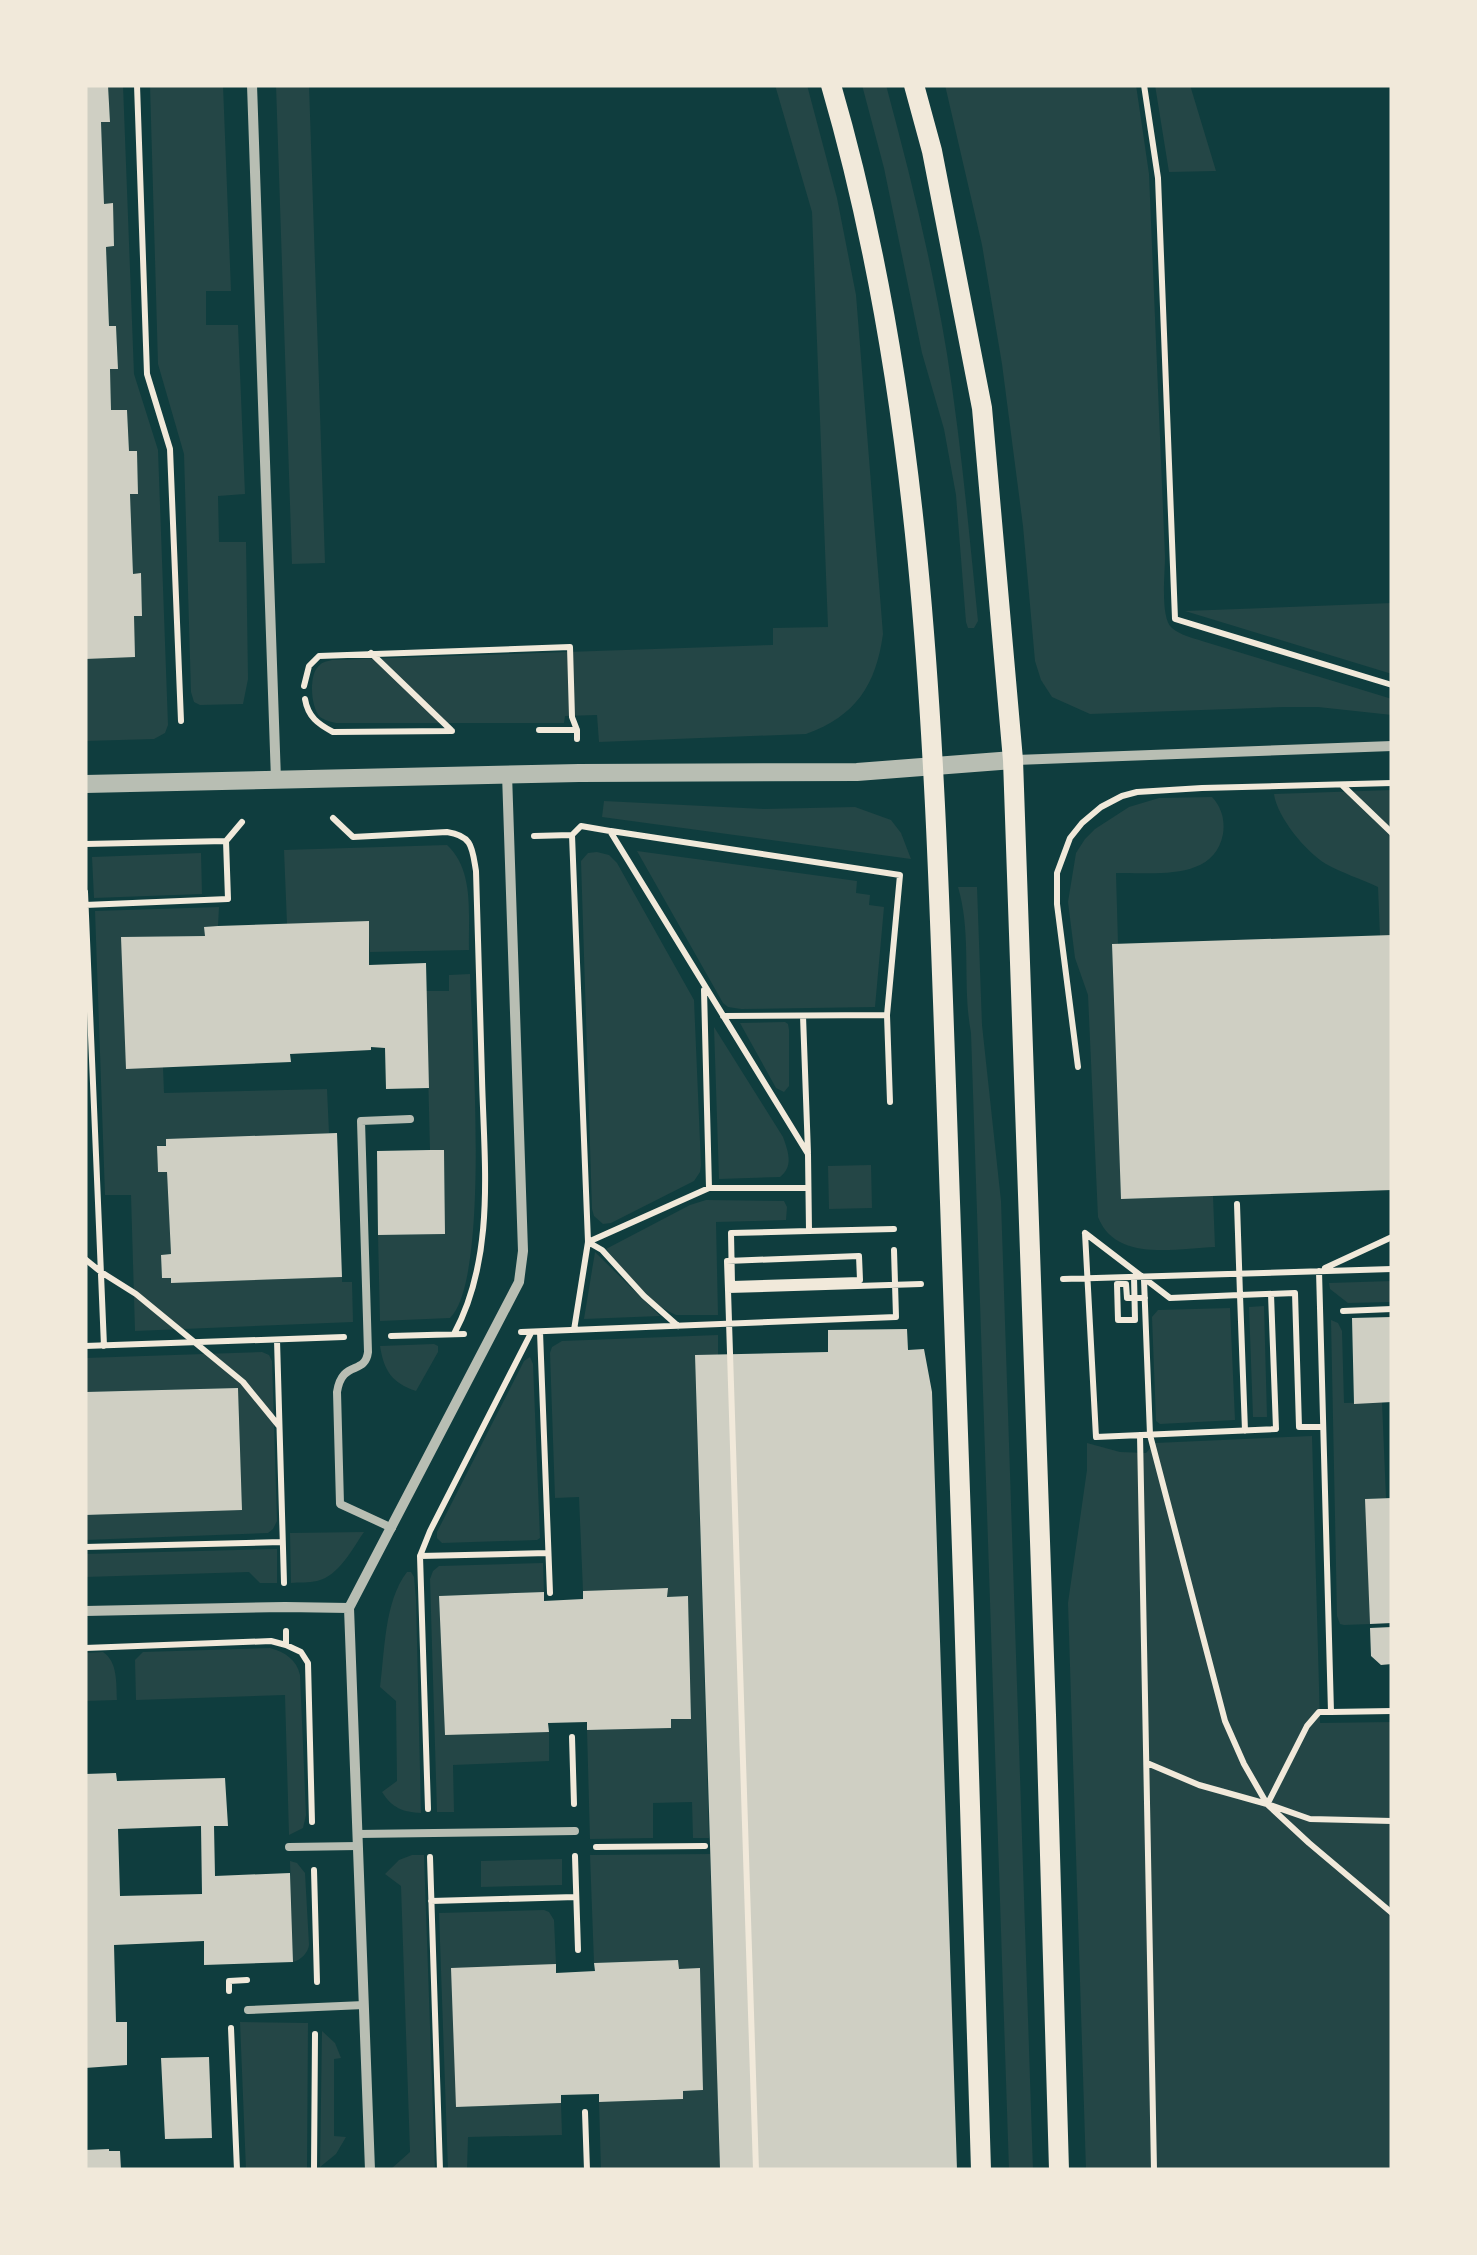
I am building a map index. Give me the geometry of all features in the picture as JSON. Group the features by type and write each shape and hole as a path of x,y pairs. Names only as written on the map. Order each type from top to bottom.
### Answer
{"main road":[{"path":"831,85 854,163 878,280 908,458 928,652 950,1174 981,2170"},
{"path":"914,85 932,150 982,408 1013,760 1059,2170"}],"street":[{"path":"252,85 276,780"},
{"path":"85,784 507,774 857,772 1013,760 1392,746"},
{"path":"370,2170 349,1608 519,1282 522,1251 507,774"},
{"path":"85,1611 349,1608"}],"lane":[{"path":"392,1528 340,1504 337,1392 343,1373 362,1365 368,1352 360,1121 410,1119"},
{"path":"289,1847 429,1834 574,1831"},
{"path":"248,2010 364,2005"}],"path":[{"path":"137,85 147,374 170,449 181,721"},
{"path":"1144,85 1158,178 1176,619 1392,686"},
{"path":"371,653 452,731 333,732 320,725 310,716 304,690 310,666 319,656 371,653 570,647 572,717 577,735 539,730"},
{"path":"1078,1067 1057,904 1057,873 1070,838 1082,823 1100,807 1137,792 1392,783"},
{"path":"1341,784 1392,833"},
{"path":"332,818 353,837 459,834 468,839 473,852 483,1109 483,1235 472,1298 454,1334"},
{"path":"86,906 228,899 226,841 242,822"},
{"path":"574,1330 588,1242 572,836 582,826 900,875 887,1015 890,1102"},
{"path":"610,831 808,1154"},
{"path":"85,844 226,841"},
{"path":"85,892 88,1084 104,1346"},
{"path":"704,986 709,1188"},
{"path":"723,1016 887,1015"},
{"path":"804,1016 809,1231"},
{"path":"588,1242 709,1188 808,1188"},
{"path":"1236,1204 1245,1431"},
{"path":"728,1290 727,1261 746,1260 765,1260 860,1256 860,1280 732,1284 732,1267 731,1250 731,1233 894,1229"},
{"path":"1271,1294 1276,1429 1096,1438 1085,1233 1170,1298 1240,1295 1271,1294 1294,1294 1299,1428 1323,1428"},
{"path":"1319,1271 1392,1237"},
{"path":"588,1242 602,1250 679,1327 896,1318 894,1250"},
{"path":"85,1259 136,1294 242,1382 279,1426"},
{"path":"1319,1271 1392,1269"},
{"path":"1319,1271 1331,1712"},
{"path":"1134,1277 1135,1320 1118,1320 1117,1284 1126,1284 1127,1298 1145,1298"},
{"path":"1144,1280 1150,1435 1225,1721 1268,1804 1392,1914"},
{"path":"1343,1310 1392,1309"},
{"path":"440,2170 420,1556 536,1332 550,1593"},
{"path":"277,1340 286,1644"},
{"path":"730,1371 756,2170"},
{"path":"1140,1435 1154,2170"},
{"path":"85,1548 282,1542"},
{"path":"420,1556 548,1553"},
{"path":"85,1648 270,1641 300,1652 308,1663 318,1977 314,2170"},
{"path":"1268,1804 1307,1726 1320,1712 1392,1711"},
{"path":"1146,1763 1310,1819 1392,1820"},
{"path":"592,1848 705,1846"},
{"path":"431,1901 576,1897"},
{"path":"300,1978 318,1977"},
{"path":"230,2000 229,1981 264,1979"},
{"path":"230,2019 237,2170"},
{"path":"585,2112 586,2170"}],"shaded area":[{"path":"108,85 123,85 134,374 158,450 168,725 165,733 154,739 85,741 85,659 134,616 142,615 141,574 133,574 130,494 138,493 137,452 129,451 127,411 111,410 110,369 118,368 116,327 109,326 106,247 114,246 112,204 104,204 101,122 110,121"},
{"path":"150,85 223,85 231,291 206,291 206,325 238,325 245,494 218,496 219,542 246,542 248,679 243,704 200,705 194,702 191,692 184,454 158,364"},
{"path":"276,85 309,85 325,563 292,564"},
{"path":"775,85 807,85 837,198 856,295 883,634 875,669 861,696 838,718 806,734 599,742 597,715 565,716 564,723 336,723 320,717 313,700 314,673 323,662 332,660 773,645 773,628 828,627 812,212"},
{"path":"862,85 886,85 935,286 961,454 978,621 974,628 968,628 966,622 956,495 944,429 922,353 884,168"},
{"path":"945,85 1136,85 1149,174 1168,623 1191,637 1392,699 1392,715 1318,707 1090,714 1052,697 1035,661 1002,364 982,245"},
{"path":"1155,85 1190,85 1216,171 1169,172"},
{"path":"1392,603 1392,674 1185,611"},
{"path":"1392,790 1392,935 1380,936 1378,887 1332,867 1310,851 1286,823 1274,794"},
{"path":"1212,797 1224,829 1208,860 1180,871 1116,873 1118,944 1112,945 1121,1199 1213,1196 1215,1247 1149,1250 1119,1241 1107,1232 1098,1217 1088,995 1075,958 1068,902 1076,853 1095,829 1129,807 1159,798"},
{"path":"604,801 764,809 855,807 891,820 911,859 602,817"},
{"path":"447,845 466,880 469,950 370,952 368,921 287,924 284,850"},
{"path":"637,851 857,881 856,893 870,895 869,905 884,907 875,1007 728,1007"},
{"path":"201,853 202,894 94,898 92,857"},
{"path":"588,853 609,855 617,863 694,1000 701,1165 694,1181 603,1224 592,1209 581,861"},
{"path":"958,887 977,887 982,1025 1001,1201 1033,2170 1009,2170 971,1033 965,923"},
{"path":"219,907 218,926 205,927 205,936 121,938 163,1067 164,1093 327,1089 329,1133 157,1146 158,1172 167,1172 171,1254 161,1255 162,1278 171,1278 172,1283 342,1277 342,1282 352,1282 353,1322 135,1331 131,1195 105,1195 95,911"},
{"path":"470,974 476,1155 470,1257 462,1295 450,1318 380,1321 378,1235 445,1234 444,1150 430,1150 426,991 449,991 449,975"},
{"path":"785,1022 789,1030 789,1086 784,1092 776,1088 740,1023"},
{"path":"714,1027 783,1137 788,1163 780,1177 719,1179"},
{"path":"871,1165 872,1208 829,1209 828,1166"},
{"path":"706,1200 784,1201 786,1220 716,1222 718,1315 676,1315 646,1295 606,1249"},
{"path":"595,1252 660,1316 584,1319"},
{"path":"1392,1281 1392,1302 1348,1303 1330,1289 1329,1283"},
{"path":"1264,1306 1267,1417 1253,1417 1249,1307"},
{"path":"1230,1308 1235,1420 1160,1424 1156,1421 1152,1317 1158,1310"},
{"path":"1331,1320 1342,1331 1344,1403 1382,1402 1386,1498 1366,1499 1370,1624 1344,1625 1337,1616"},
{"path":"718,1335 718,1355 695,1356 709,1838 693,1838 692,1802 653,1803 653,1838 590,1839 587,1730 670,1728 671,1719 691,1718 688,1596 667,1597 667,1588 583,1591 579,1497 555,1498 550,1353 562,1341"},
{"path":"434,1344 438,1352 416,1391 390,1375 380,1346"},
{"path":"262,1352 272,1361 277,1521 273,1529 268,1533 85,1540 85,1515 242,1509 238,1388 85,1392 85,1358"},
{"path":"530,1357 540,1538 442,1543 437,1532 524,1361"},
{"path":"1312,1436 1320,1723 1392,1722 1392,2170 1086,2170 1068,1603 1087,1470 1087,1443 1120,1452 1146,1453 1155,1443"},
{"path":"364,1532 332,1574 317,1581 291,1583 290,1533"},
{"path":"277,1549 277,1583 260,1583 249,1572 85,1577 85,1554"},
{"path":"543,1563 544,1592 439,1596 445,1735 549,1732 549,1761 453,1765 454,1812 437,1812 430,1579 433,1571 439,1566"},
{"path":"407,1572 414,1577 416,1599 421,1813 398,1808 382,1792 397,1781 396,1701 380,1687 385,1643 394,1598"},
{"path":"270,1648 290,1657 300,1675 306,1815 303,1828 289,1835 285,1695 136,1700 135,1660 143,1652"},
{"path":"103,1652 114,1667 117,1700 85,1701 85,1653"},
{"path":"710,1854 720,2170 601,2170 599,2102 683,2099 683,2091 703,2090 700,1969 679,1969 678,1960 594,1963 590,1855"},
{"path":"424,1855 435,2170 391,2169 410,2152 401,1886 385,1874 399,1860"},
{"path":"562,1859 562,1885 481,1887 481,1861"},
{"path":"290,1861 305,1873 309,1945 304,1956 293,1962"},
{"path":"544,1910 554,1920 556,1964 456,2107 561,2103 562,2135 468,2137 467,2170 448,2170 439,1913"},
{"path":"240,2022 308,2023 307,2170 246,2170"},
{"path":"322,2031 335,2043 341,2058 334,2059 334,2136 346,2137 336,2154 320,2167"}],"building":[{"path":"85,85 108,85 110,122 101,122 104,204 113,203 114,246 106,247 109,326 116,326 118,369 110,369 111,410 127,410 129,451 137,451 138,494 130,494 133,574 141,573 142,616 134,616 135,657 85,659"},
{"path":"369,921 369,965 426,963 429,1088 386,1089 385,1048 371,1047 290,1054 291,1062 126,1069 121,937 205,936 204,927 218,926"},
{"path":"1392,935 1392,1190 1121,1199 1112,944"},
{"path":"337,1133 342,1277 171,1283 171,1278 162,1278 161,1255 171,1254 167,1172 158,1172 157,1146 166,1146 166,1139"},
{"path":"444,1150 445,1234 378,1235 377,1151"},
{"path":"1392,1317 1392,1402 1354,1404 1352,1318"},
{"path":"907,1329 908,1350 924,1349 932,1392 957,2170 720,2170 695,1355 828,1352 828,1330"},
{"path":"238,1388 242,1510 85,1515 85,1392"},
{"path":"1392,1498 1392,1623 1370,1624 1365,1499"},
{"path":"668,1588 667,1597 688,1596 691,1719 671,1719 671,1728 587,1730 587,1722 548,1723 549,1732 445,1735 439,1596 544,1592 544,1601 583,1599 583,1591"},
{"path":"1392,1627 1392,1664 1381,1665 1371,1656 1370,1628"},
{"path":"116,1773 117,1781 225,1778 228,1826 214,1826 215,1876 290,1873 293,1962 204,1965 204,1941 114,1945 116,2022 127,2022 127,2065 85,2068 85,1774","holes":["201,1826 202,1894 120,1896 118,1829"]},
{"path":"678,1960 679,1969 700,1968 703,2090 683,2091 683,2099 599,2102 599,2094 561,2095 561,2103 456,2107 451,1968 556,1964 556,1973 595,1971 594,1963"},
{"path":"209,2057 212,2138 165,2139 161,2058"},
{"path":"85,2150 120,2151 121,2170 85,2170"}]}
